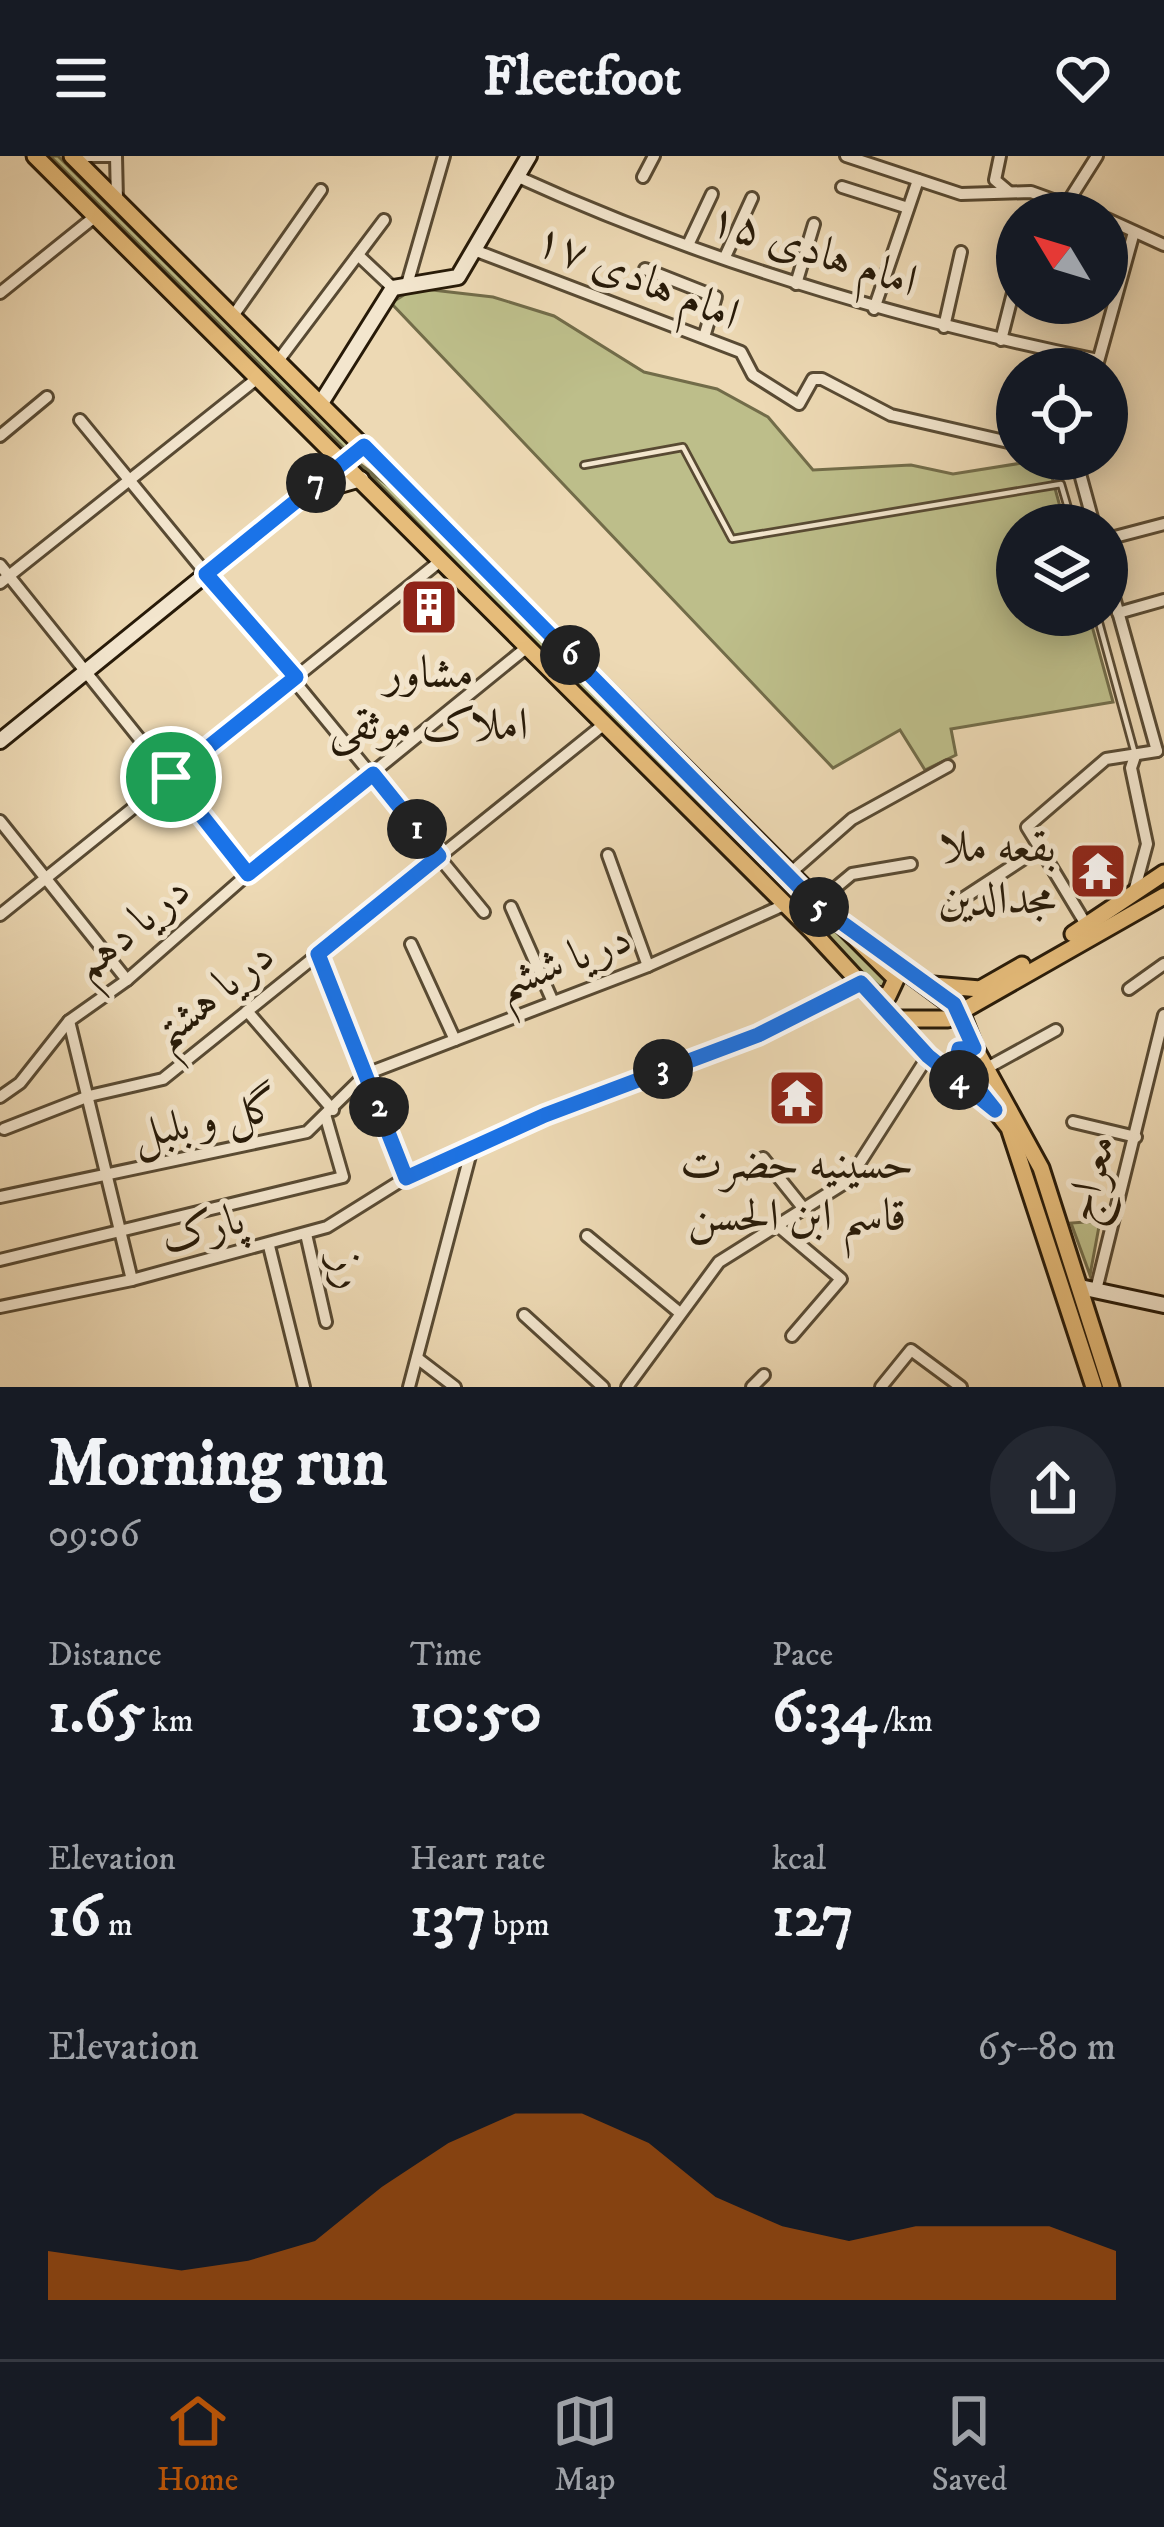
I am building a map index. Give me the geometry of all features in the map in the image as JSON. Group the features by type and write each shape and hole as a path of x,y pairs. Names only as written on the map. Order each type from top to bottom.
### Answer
{"main road":[{"path":"34,156 361,479 928,1056 995,1110"},
{"path":"72,156 896,980 888,995 866,989"},
{"path":"321,403 400,284 454,279 530,156"},
{"path":"0,741 364,446"},
{"path":"291,502 361,479"},
{"path":"918,981 949,990 980,989 1087,926 1164,873"},
{"path":"894,1019 926,1022 961,1012 1164,896"},
{"path":"816,904 961,1012 974,1048 1041,1168 1088,1288 1111,1387"},
{"path":"974,1048 959,1049 956,1061 995,1110 1028,1174 1094,1387"},
{"path":"1088,1288 1164,1305"}],"street":[{"path":"72,156 116,156 117,200"},
{"path":"358,255 400,284 444,156"},
{"path":"643,177 654,156"},
{"path":"846,156 961,194 996,193"},
{"path":"1000,156 995,180 1011,192"},
{"path":"1074,192 1097,156"},
{"name":"امام هادی ۱۵","path":"516,176 607,218 796,284 1032,348"},
{"path":"874,308 918,180"},
{"path":"842,187 908,208"},
{"path":"233,316 321,190"},
{"path":"688,245 712,194"},
{"path":"725,257 752,198"},
{"path":"0,293 97,214"},
{"path":"278,361 384,220"},
{"path":"796,284 814,224"},
{"path":"1128,229 1164,245"},
{"path":"1102,348 1134,232"},
{"name":"امام هادی ۱۷","path":"474,250 742,352 753,375 799,404 813,379 822,380 891,415 996,439"},
{"path":"944,327 961,252"},
{"path":"645,269 716,297 704,337"},
{"path":"1001,340 1005,324"},
{"path":"248,874 3,575 259,377"},
{"path":"0,436 47,397"},
{"path":"80,420 296,677 484,912"},
{"path":"1128,533 1164,524"},
{"path":"0,915 439,562"},
{"path":"1128,610 1164,600"},
{"path":"1087,926 1027,827 1106,759 1160,754 1124,636"},
{"name":"دریا دهم","path":"0,1097 20,1083 69,1021 127,980 248,874 526,648"},
{"name":"دریا هشتم","path":"2,1132 88,1096 163,1079 603,724"},
{"path":"1151,731 1164,724"},
{"path":"1134,893 1147,844 1131,768 1135,757"},
{"path":"787,876 852,819 948,766"},
{"path":"0,821 127,980"},
{"path":"953,904 1040,848"},
{"path":"608,855 648,966"},
{"path":"816,904 852,874 911,864"},
{"name":"دریا ششم","path":"366,1074 648,966 784,905"},
{"path":"512,907 553,1002"},
{"path":"411,944 455,1040"},
{"path":"318,954 406,1178"},
{"path":"1129,989 1164,964"},
{"name":"پارک","path":"0,1306 132,1280 306,1234 368,1206 406,1178 472,1148 866,989"},
{"path":"0,1260 343,1177 330,1114 247,1011"},
{"name":"معراج","path":"1088,1288 1136,1136 1164,1015"},
{"path":"69,1021 132,1280"},
{"path":"987,1068 1056,1030"},
{"path":"627,1387 719,1262 848,1181 928,1056"},
{"name":"گل و بلبل","path":"0,1197 290,1138 330,1114 366,1074"},
{"path":"0,1113 2,1132"},
{"path":"1073,1122 1136,1136"},
{"path":"409,1387 472,1148"},
{"path":"763,1158 803,1210"},
{"path":"778,1226 841,1279 792,1336"},
{"name":"رز","path":"306,1234 326,1322"},
{"path":"587,1235 680,1313"},
{"path":"269,1246 304,1387"},
{"path":"524,1315 603,1387"},
{"path":"881,1387 911,1350 961,1387"},
{"path":"417,1358 455,1387"},
{"path":"752,1387 764,1375"}],"lane":[{"path":"584,465 683,447 732,539 1061,484 1067,504"},
{"path":"1103,636 1135,757"}],"green space":[{"path":"50,156 58,156 353,448 348,452"},
{"path":"415,288 493,297 554,316 644,372 717,389 768,417 813,470 911,465 953,474 996,467 996,480 1053,480 1059,504 996,504 996,636 1095,636 1113,702 951,729 956,755 925,770 900,730 833,768 391,303"},
{"path":"360,464 394,490 885,980 883,989 813,932"},
{"path":"1100,1221 1090,1275 1071,1223"}],"place":[{"name":"مشاور املاک موثقی","path":"429,607"},
{"name":"بقعه ملا مجدالدين","path":"1098,871"},
{"name":"حسینیه حضرت قاسم ابن الحسن","path":"797,1098"}],"route":[{"path":"364,446 816,904 954,1004 974,1048 959,1049 956,1061 995,1110 928,1056 861,983 842,997 758,1035 545,1115 406,1178 318,954 439,856 373,774 248,874 171,777 296,677 206,574 364,446"}]}
